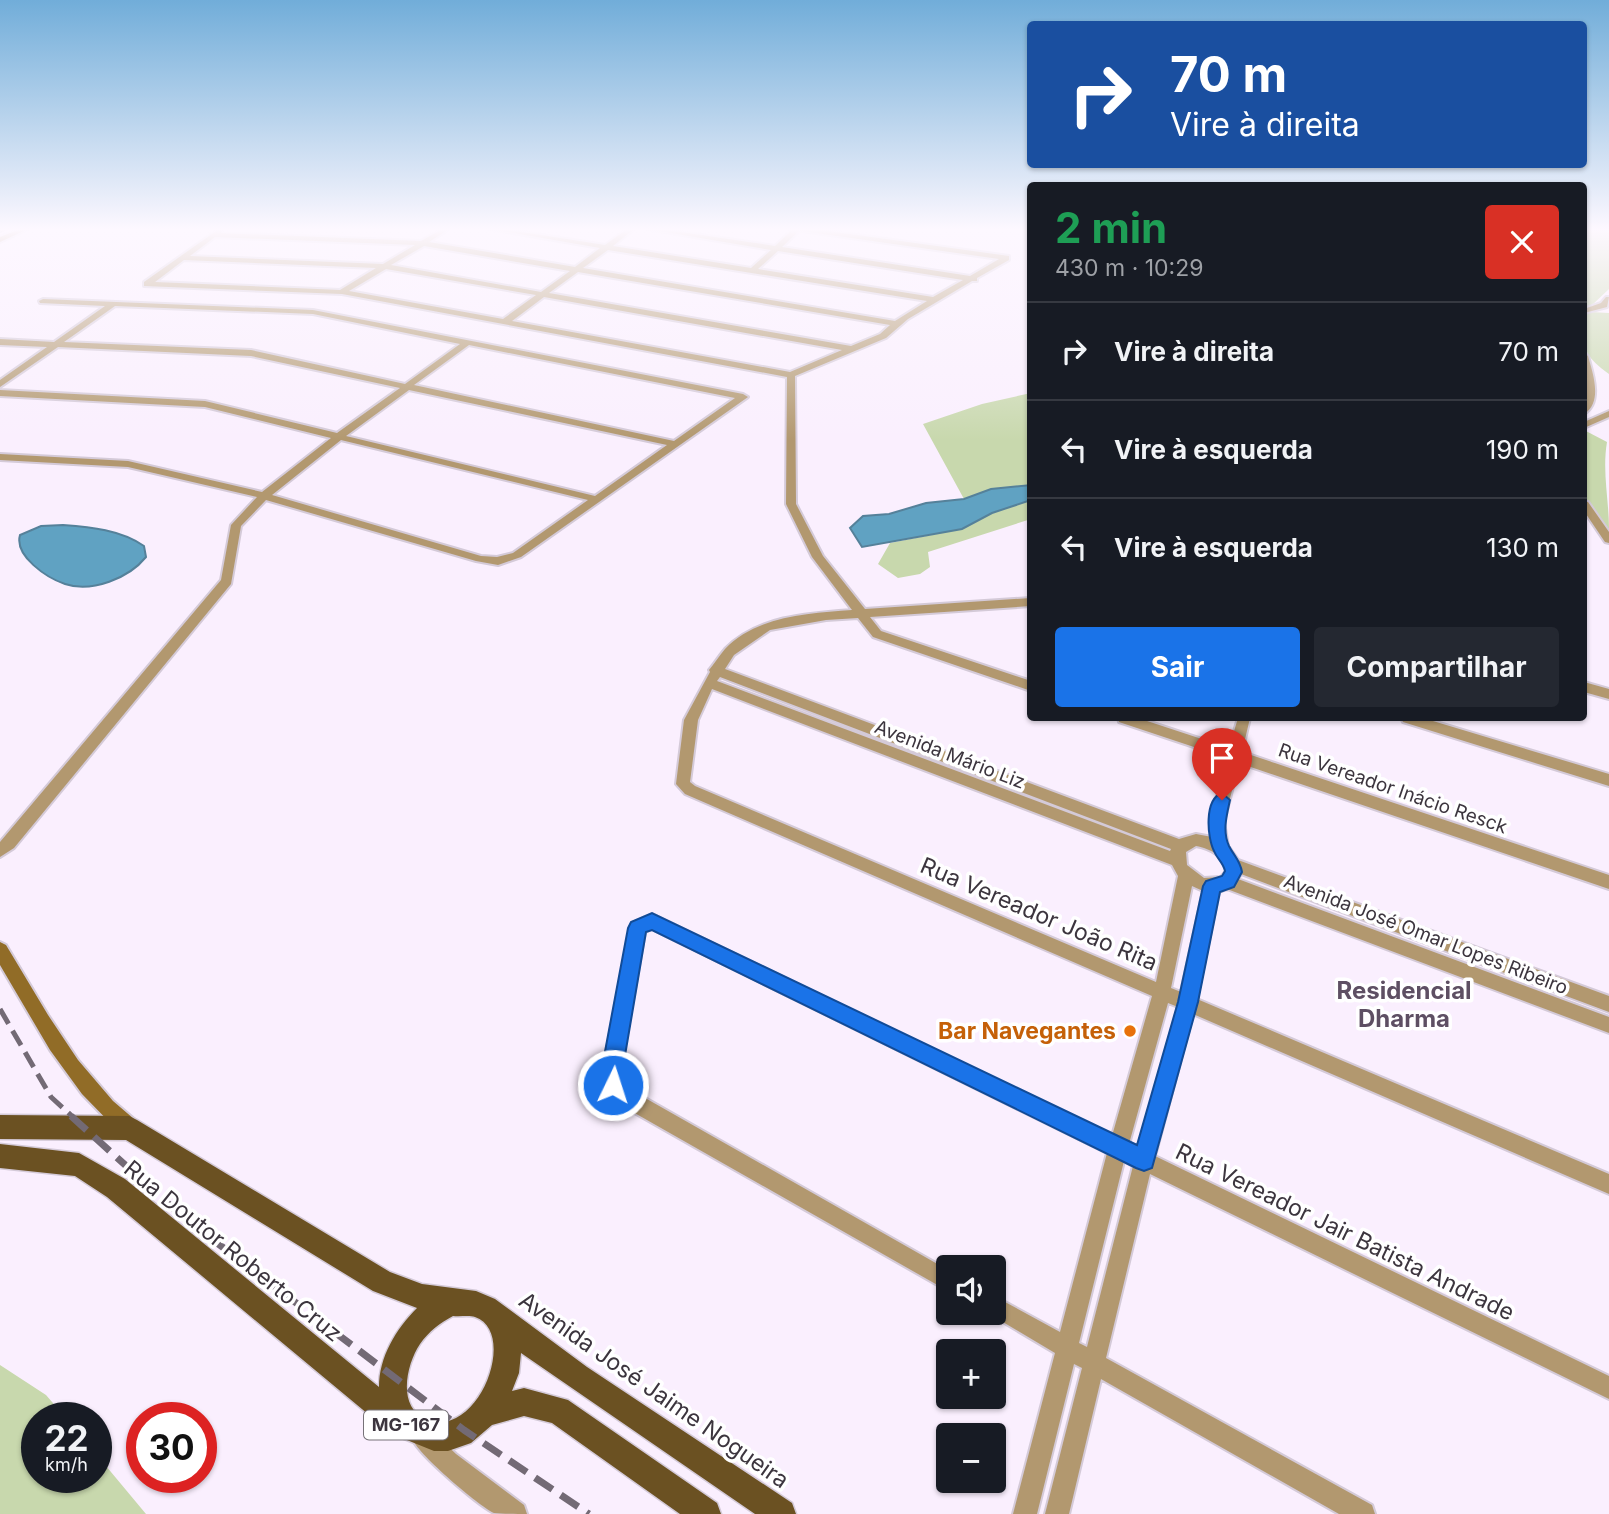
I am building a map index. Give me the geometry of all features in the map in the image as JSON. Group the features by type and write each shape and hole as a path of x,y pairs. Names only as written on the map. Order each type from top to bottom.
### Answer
{"main road":[{"path":"0,1127 129,1128"},
{"name":"Avenida José Jaime Nogueira","path":"129,1128 382,1282 422,1297 476,1304 541,1352 781,1514"},
{"name":"Rua Doutor Roberto Cruz","path":"0,1156 37,1158 79,1166 116,1188 369,1399 416,1433"},
{"name":"MG-167","path":"416,1433 400,1418 393,1398 393,1376 401,1350 424,1320 433,1312 454,1303"},
{"name":"Avenida José Jaime Nogueira","path":"416,1433 438,1438 464,1430 485,1412 501,1387 507,1360 505,1335 494,1315"},
{"name":"Avenida José Jaime Nogueira","path":"485,1412 524,1402 558,1410 706,1514"}],"street":[{"path":"384,300 791,375 883,336 896,324 935,300"},
{"path":"505,322 535,300"},
{"path":"575,300 850,349"},
{"path":"755,300 896,324"},
{"path":"1587,310 1604,305 1608,300"},
{"path":"0,457 128,464 264,496 480,559 498,561 517,555 743,397 313,312 43,301"},
{"path":"0,384 113,304"},
{"path":"0,342 251,353 411,385 674,444"},
{"path":"0,851 9,844 227,581 236,525 264,496 341,435 468,342"},
{"path":"1587,369 1592,390 1587,403"},
{"path":"791,375 792,504 818,557 861,614 877,634 1027,685"},
{"path":"0,393 205,404 595,499"},
{"path":"1587,424 1609,414"},
{"path":"1587,508 1609,540"},
{"path":"712,676 730,652 767,626 826,616 1027,602"},
{"name":"Rua Vereador João Rita","path":"712,676 691,720 684,784 690,790 1609,1184"},
{"name":"Avenida Mário Liz","path":"712,676 1185,855"},
{"path":"1587,688 1609,694"},
{"name":"Rua Vereador Inácio Resck","path":"1133,721 1609,882"},
{"path":"1057,1514 1144,1160 1220,884 1232,877 1233,865 1221,849 1217,822 1243,721"},
{"path":"1418,721 1609,780"},
{"path":"1025,1514 1118,1148 1162,992 1185,855 1217,822"},
{"path":"1185,855 1221,849"},
{"name":"Avenida José Omar Lopes Ribeiro","path":"1185,855 1220,884 1609,1025"},
{"name":"Avenida José Omar Lopes Ribeiro","path":"1233,865 1609,1004"},
{"name":"Rua Vereador Jair Batista Andrade","path":"936,1274 617,1092 611,1073 638,928 652,921 1609,1388"},
{"path":"0,950 70,1067 99,1103 129,1128"},
{"path":"1006,1314 1363,1514"},
{"name":"Rua Doutor Roberto Cruz","path":"416,1433 448,1462 515,1514"}],"green space":[{"path":"1587,300 1598,300 1587,307"},
{"path":"1587,313 1609,313 1609,374 1588,354"},
{"path":"1027,394 1027,485 991,489 964,499 923,424 982,404"},
{"path":"1587,432 1607,442 1605,475 1609,529 1587,502"},
{"path":"1027,501 1027,520 928,552 930,567 920,574 898,578 878,564 890,543 962,529 992,513"},
{"path":"0,1365 46,1395 52,1402 21,1402 21,1493 112,1493 112,1473 146,1514 0,1514"}],"water":[{"path":"1027,485 1027,501 992,513 962,529 862,547 850,528 863,516 889,514 926,503 964,499 991,489"},
{"path":"41,526 95,528 126,536 144,546 146,557 139,565 109,582 87,587 65,584 34,565 19,543 20,535"}],"railway":[{"path":"0,1009 51,1097 73,1117"},
{"path":"71,1116 184,1218 464,1430 589,1514"}],"place":[{"name":"Bar Navegantes","path":"1130,1031"}],"district":[{"name":"Residencial Dharma","path":"1404,1005"}],"route":[{"path":"613,1085 611,1073 638,928 652,921 1144,1160 1188,1002 1212,886 1227,882 1234,872 1231,859 1221,849 1217,822 1222,800"}]}
